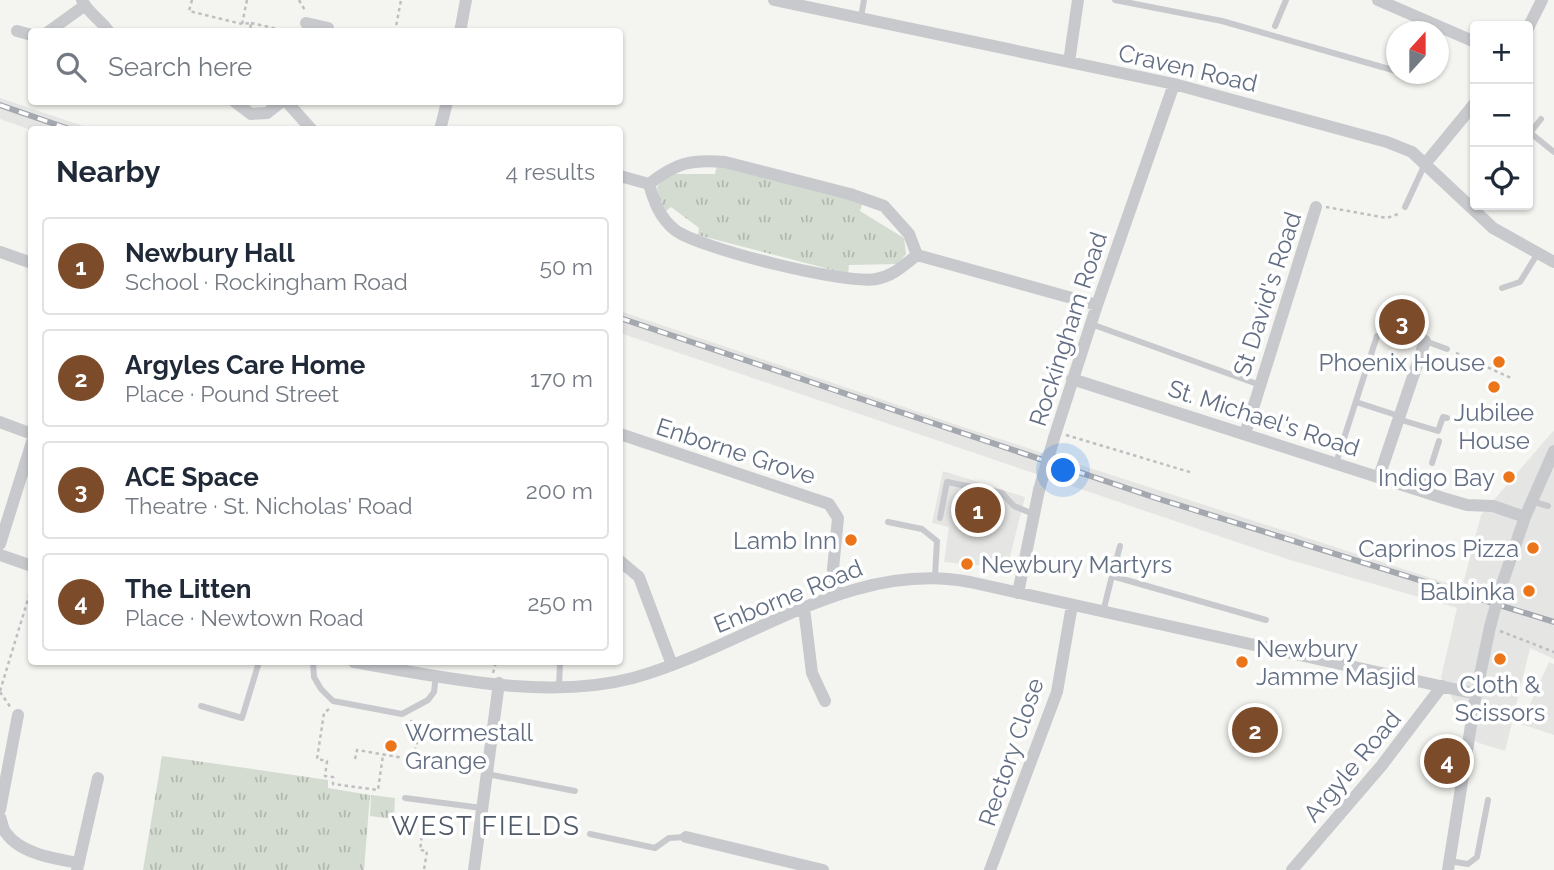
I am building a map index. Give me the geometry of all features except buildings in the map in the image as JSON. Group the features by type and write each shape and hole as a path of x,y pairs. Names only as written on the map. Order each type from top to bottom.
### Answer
{"street":[{"path":"461,28 466,0"},
{"name":"Craven Road","path":"774,0 1174,84 1387,142 1412,152 1493,228 1554,262"},
{"path":"1069,62 1078,0"},
{"path":"1378,0 1421,21"},
{"path":"1532,21 1542,0"},
{"path":"53,28 83,3 106,28"},
{"path":"306,23 328,28"},
{"path":"18,31 28,34"},
{"path":"1449,33 1470,40"},
{"name":"Rockingham Road","path":"1018,593 1039,490 1072,379 1174,84"},
{"path":"239,105 251,114 267,113 277,105"},
{"path":"290,105 308,126"},
{"path":"443,126 447,105"},
{"path":"1425,164 1470,109"},
{"path":"649,184 668,169 690,161 707,161 725,162 850,194 884,206 909,234 916,255"},
{"path":"623,177 649,184"},
{"path":"649,184 655,206 675,230 698,242 832,278 859,281 891,276 916,255"},
{"name":"St David's Road","path":"1245,434 1315,207"},
{"path":"0,253 28,262"},
{"path":"916,255 1097,305"},
{"path":"1379,477 1425,341"},
{"name":"St. Michael's Road","path":"1072,379 1379,477 1424,485 1443,498 1467,505 1493,506 1525,517"},
{"path":"0,422 28,432"},
{"name":"Enborne Grove","path":"623,435 829,504 838,517 833,569 838,594"},
{"path":"1448,865 1471,722 1490,627 1525,517 1554,451"},
{"path":"0,544 28,455"},
{"path":"0,555 28,565"},
{"path":"623,564 639,577 672,664"},
{"name":"Enborne Road","path":"373,665 499,684 559,688 599,685 633,678 672,664 838,594 894,579 934,576 1476,694"},
{"name":"Rectory Close","path":"990,870 1057,692 1072,605"},
{"path":"804,608 812,673 825,701"},
{"path":"474,870 499,684"},
{"name":"Argyle Road","path":"1292,870 1382,765 1442,686"},
{"path":"0,810 18,715"},
{"path":"0,817 2,834 22,847 78,867 98,778"},
{"path":"685,837 823,870"}],"lane":[{"path":"861,17 864,0"},
{"path":"1115,0 1222,21 1386,68"},
{"path":"1275,26 1286,0"},
{"path":"1533,128 1541,119"},
{"path":"1533,135 1554,152"},
{"path":"1405,206 1425,164"},
{"path":"1502,288 1520,282 1538,253"},
{"path":"1091,324 1260,385"},
{"path":"1336,463 1377,336"},
{"path":"1425,341 1447,349"},
{"path":"1356,402 1438,431 1443,417 1447,418"},
{"path":"1432,463 1439,441"},
{"path":"940,518 947,482 1002,494 1014,506 1035,515"},
{"path":"1531,501 1548,506"},
{"path":"888,522 922,529 937,541 934,576"},
{"path":"1103,612 1120,546"},
{"path":"1112,576 1266,620"},
{"path":"201,706 242,718 258,665"},
{"path":"313,665 314,677 321,689 332,699 348,705 402,714 428,700 434,692 436,675"},
{"path":"559,688 560,665"},
{"path":"486,774 575,791"},
{"path":"405,798 482,808"},
{"path":"1448,865 1468,864 1477,857 1488,800"},
{"path":"590,834 655,848 669,838 685,837"}],"path":[{"path":"192,0 189,11 242,24 251,23 273,28"},
{"path":"242,24 247,0"},
{"path":"396,28 401,0"},
{"path":"250,28 251,23"},
{"path":"1337,209 1387,218 1399,214 1405,206"},
{"path":"1447,349 1511,378"},
{"path":"1055,435 1193,473"},
{"path":"18,715 4,701 0,692 28,599"},
{"path":"1490,627 1554,652"},
{"path":"332,699 329,709 324,713 317,759 327,761 325,776 333,778 333,784 378,790 383,755"},
{"path":"355,759 357,750 404,758 414,754 419,728 414,727 409,711"},
{"path":"420,824 423,828 420,849 427,851 424,870"}],"shaded area":[{"path":"0,98 83,126 28,126 28,129 0,119"},
{"path":"623,312 972,430 1462,588 1481,515 1554,430 1554,659 1530,648 1505,751 1476,742 1441,678 1457,608 1287,559 623,334"},
{"path":"943,471 1025,497 1009,561 999,567 944,562 949,527 932,523"},
{"path":"1549,662 1554,664 1554,735 1521,724"}],"green space":[{"path":"717,165 863,202 860,211 904,238 906,254 898,264 849,265 848,274 698,235 699,228 671,207 666,211 658,196 657,187 668,174 715,174"},
{"path":"162,756 328,780 328,788 370,795 364,870 143,870"},
{"path":"371,795 395,798 394,819 370,816"}],"railway":[{"path":"0,105 60,126"},
{"path":"623,319 1156,498 1554,622"}],"place":[{"name":"ACE Space","path":"1402,322"},
{"name":"Phoenix House","path":"1499,362"},
{"name":"Jubilee House","path":"1494,387"},
{"name":"Indigo Bay","path":"1509,477"},
{"name":"Newbury Hall","path":"978,510"},
{"name":"Lamb Inn","path":"851,540"},
{"name":"Caprinos Pizza","path":"1533,548"},
{"name":"Newbury Martyrs","path":"967,564"},
{"name":"Balbinka","path":"1529,591"},
{"name":"Cloth & Scissors","path":"1500,659"},
{"name":"Newbury Jamme Masjid","path":"1242,662"},
{"name":"Argyles Care Home","path":"1255,730"},
{"name":"Wormestall Grange","path":"391,746"},
{"name":"The Litten","path":"1447,761"}],"district":[{"name":"WEST FIELDS","path":"486,826"}]}
